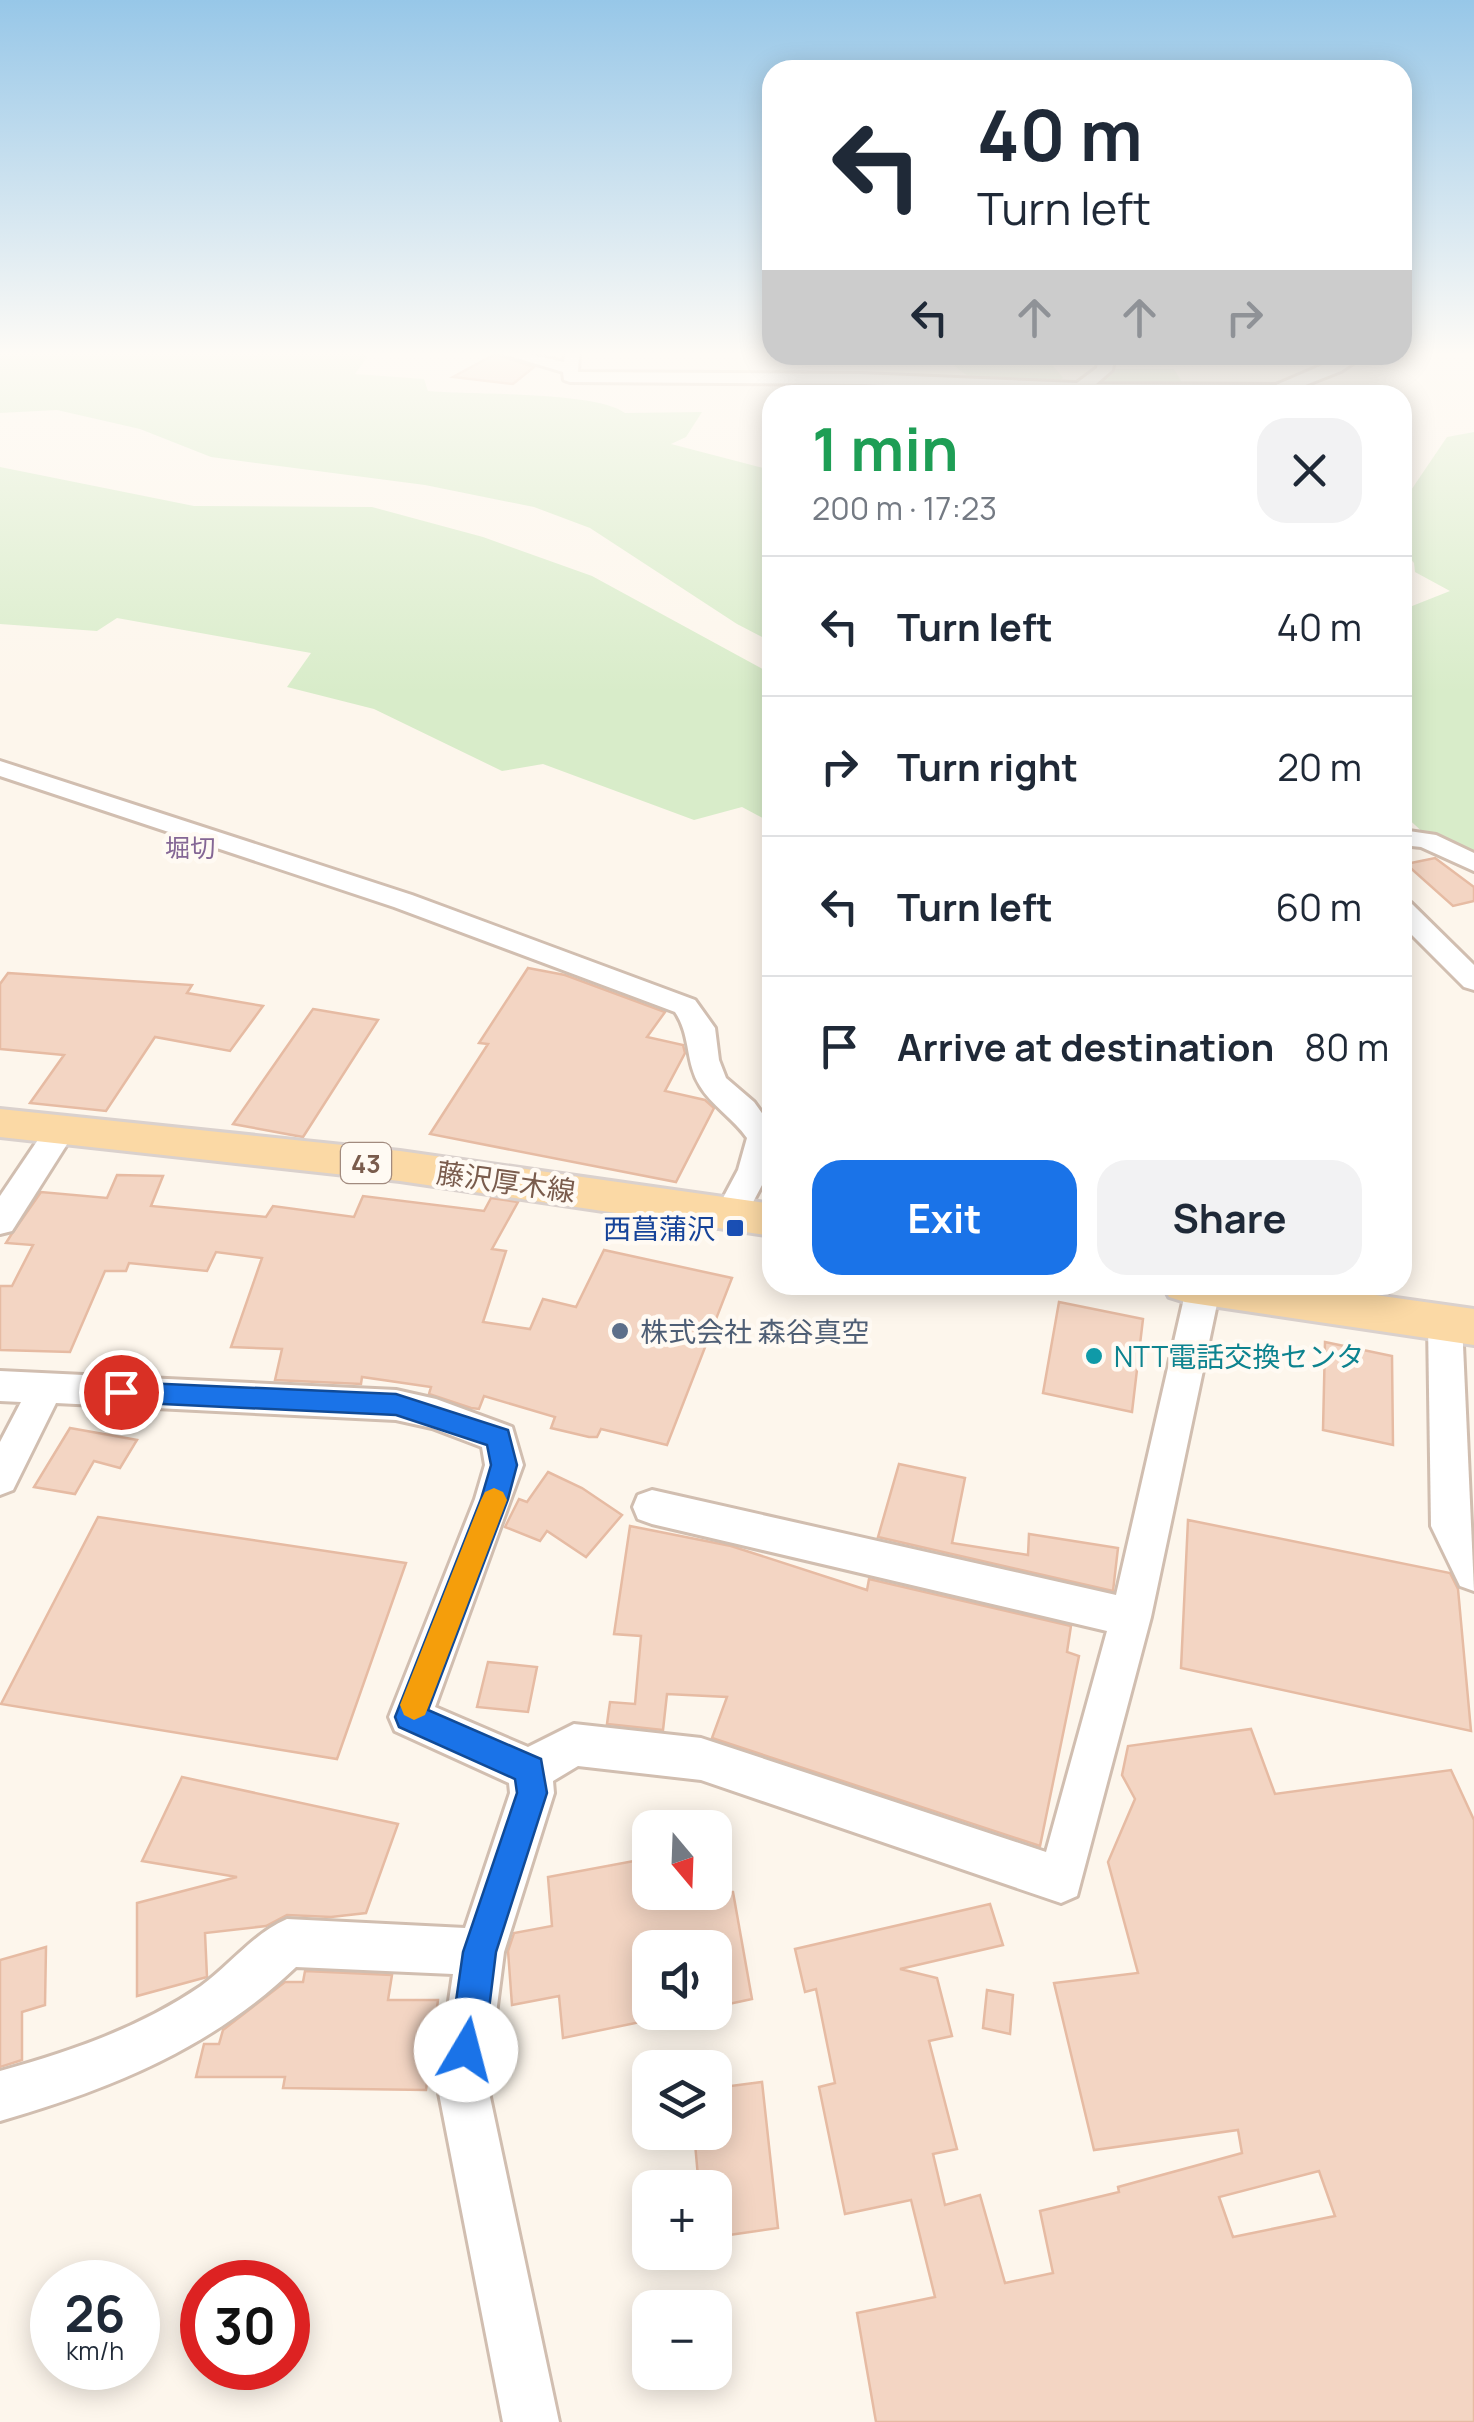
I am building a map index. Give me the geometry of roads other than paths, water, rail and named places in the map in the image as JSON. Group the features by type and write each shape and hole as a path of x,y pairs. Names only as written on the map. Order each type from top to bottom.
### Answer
{"main road":[{"name":"藤沢厚木線","path":"0,1123 400,1166 752,1216"},
{"path":"1258,1295 1460,1325"}],"street":[{"path":"0,768 403,901 598,970 685,1006 701,1028 704,1060 713,1082 743,1109 762,1136"},
{"path":"1412,838 1427,840 1474,863"},
{"path":"1412,919 1474,981"},
{"path":"0,1222 61,1130"},
{"path":"752,1216 762,1150"},
{"path":"530,1770 574,1744 701,1759 1061,1880 1132,1618 1196,1295"},
{"path":"1460,1325 1450,1526 1474,1573"},
{"path":"0,1386 396,1404 499,1438 504,1465 494,1499 410,1717 530,1770"},
{"path":"0,1478 46,1388"},
{"path":"652,1507 914,1566 1039,1600 1132,1618"},
{"path":"530,1770 532,1793 480,1952 462,2083 531,2422"},
{"path":"0,2096 129,2054 186,2026 249,1982 287,1943 480,1952"}],"place":[{"name":"西菖蒲沢","path":"735,1228"},
{"name":"株式会社 森谷真空","path":"620,1331"},
{"name":"NTT電話交換センタ","path":"1094,1356"}],"district":[{"name":"堀切","path":"190,847"}]}
